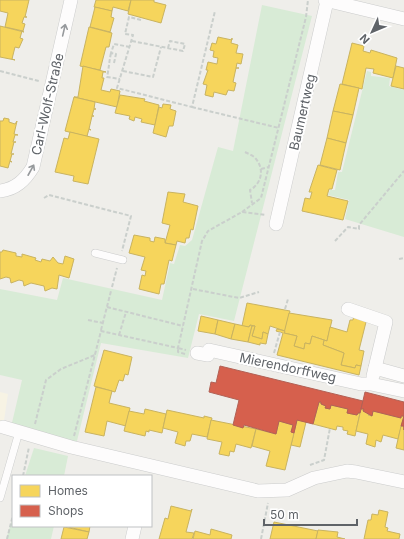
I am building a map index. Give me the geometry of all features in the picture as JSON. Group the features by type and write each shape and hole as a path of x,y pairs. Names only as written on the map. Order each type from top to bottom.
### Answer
{"street":[{"name":"Carl-Wolf-Straße","path":"0,191 18,185 26,178 33,167 71,0"},
{"path":"326,0 404,19"},
{"name":"Baumertweg","path":"277,220 326,0"},
{"path":"348,309 386,322 371,384"},
{"name":"Mierendorffweg","path":"201,355 209,350 361,384 371,384 404,391"},
{"path":"375,368 404,376"},
{"path":"3,427 147,470 246,489 268,492 296,488 314,478 336,472 356,472 404,482"},
{"path":"132,539 135,527"}],"lane":[{"path":"95,253 121,260"},
{"path":"0,498 19,432"}],"path":[{"path":"101,331 178,348 193,289 202,241 208,231 242,212 252,203 261,198 306,17 308,0"},
{"path":"192,107 215,11"},
{"path":"142,20 129,16 125,34 133,36 131,47 117,88 279,128"},
{"path":"132,40 168,48 183,51 185,44 170,41 168,48"},
{"path":"120,79 107,77 109,70 107,66 114,44 131,47"},
{"path":"123,71 153,77 160,46"},
{"path":"111,54 116,54 114,64"},
{"path":"0,70 52,84"},
{"path":"245,152 256,160 261,169 260,180 257,186 250,190 252,203"},
{"path":"261,169 269,167"},
{"path":"335,241 348,228 359,229 359,225 404,171"},
{"path":"44,198 49,195 131,216 121,260 112,287"},
{"path":"242,212 261,215 277,220"},
{"path":"399,259 404,258"},
{"path":"193,289 239,298 259,292"},
{"path":"71,447 111,291"},
{"path":"285,309 288,299"},
{"path":"107,307 144,317 144,315 183,326"},
{"path":"119,335 126,312"},
{"path":"88,320 103,323"},
{"path":"272,364 280,332"},
{"path":"22,475 46,380 61,369 95,355"},
{"path":"314,478 309,465 324,460 330,428"},
{"path":"261,539 268,507 268,492"},
{"path":"7,539 12,519"}],"shaded area":[{"path":"0,392 8,394 3,427 0,426"}],"green space":[{"path":"262,5 312,16 234,321 199,314 188,358 101,343 76,445 11,427 22,380 0,375 0,289 57,300 63,278 162,300 170,263 174,264 180,245 185,246 192,240 218,147 233,151"},
{"path":"367,71 371,72 371,76 390,78 389,86 404,90 404,237 345,219 349,200 328,195 330,190 335,190 338,172 342,172"},
{"path":"34,448 68,456 64,475 25,475"},
{"path":"12,520 12,527 54,527 51,539 6,539"}],"building: Homes":[{"path":"0,0 29,0 22,23 25,24 23,31 5,27 8,13 0,11"},
{"path":"96,0 131,0 128,11 113,7 112,11 94,7"},
{"path":"131,0 154,0 154,2 166,5 161,23 128,14"},
{"path":"95,7 112,11 111,17 114,18 110,32 90,27"},
{"path":"0,26 22,31 20,38 23,39 19,48 15,47 12,59 15,60 0,57"},
{"path":"89,27 112,33 109,47 106,47 100,70 80,66"},
{"path":"218,37 232,40 231,43 238,45 236,53 243,54 241,64 237,63 233,82 236,83 234,91 228,90 226,95 214,92 213,97 205,95 207,85 203,84 208,70 206,70 208,62 217,64 218,58 213,57 214,51 210,50 212,43 216,44"},
{"path":"352,43 364,46 363,51 370,53 371,50 397,58 393,78 373,73 374,69 366,68 362,89 342,84"},
{"path":"83,66 106,72 103,72 102,78 104,78 101,90 110,92 111,89 120,91 117,107 74,97 78,97"},
{"path":"396,66 404,68 404,89 391,86"},
{"path":"340,84 359,88 353,115 333,111"},
{"path":"120,95 145,99 144,101 159,105 155,125 141,122 142,119 135,117 134,121 129,119 130,116 115,113"},
{"path":"74,97 95,102 87,136 89,137 65,131"},
{"path":"163,104 171,105 170,109 176,111 173,126 169,126 166,137 153,133 159,107 162,108"},
{"path":"333,111 353,115 346,143 327,138"},
{"path":"4,118 9,119 9,122 15,124 17,121 14,134 18,135 15,135 8,168 0,166 0,121 3,121"},
{"path":"70,132 99,139 88,184 73,181 74,176 55,172 64,138 68,139"},
{"path":"327,138 346,143 340,170 320,165"},
{"path":"318,165 337,170 332,189 329,189 327,196 348,201 343,220 302,211 305,198 310,199 312,192 309,192"},
{"path":"168,192 185,194 183,202 198,206 193,230 191,229 189,238 186,238 185,243 177,241 176,245 165,243 170,225 162,223"},
{"path":"134,235 150,238 150,241 154,242 155,237 165,239 165,243 176,245 172,261 169,260 164,284 161,284 159,294 139,289 142,275 145,276 146,271 141,270 145,257 129,253"},
{"path":"3,250 16,253 16,256 22,257 22,254 36,258 35,260 41,262 42,259 50,261 53,257 58,263 63,264 65,256 74,259 69,278 59,275 57,289 52,288 45,291 44,286 31,283 24,286 23,281 19,280 11,283 10,278 6,277 0,279 0,252"},
{"path":"247,303 290,311 285,331 270,326 268,334 263,332 262,339 252,336 255,326 242,326"},
{"path":"289,313 332,320 327,341 312,336 310,344 305,343 304,349 294,346 297,336 284,333"},
{"path":"354,315 367,318 359,350 364,351 361,366 356,365 355,368 341,365 344,353 323,345 324,340 327,341 330,327 347,332 350,320 353,320"},
{"path":"201,316 218,320 215,334 198,331"},
{"path":"218,320 235,324 231,339 215,334"},
{"path":"235,324 249,327 250,325 252,326 248,342 231,339"},
{"path":"252,326 255,326 252,336 262,339 263,332 268,334 266,344 260,343 260,345 248,342"},
{"path":"277,329 285,331 284,333 297,336 294,346 304,349 305,343 310,344 312,336 324,340 323,345 344,353 341,365 355,368 356,365 361,366 359,375 277,355 283,333 276,331"},
{"path":"104,350 132,357 128,375 125,374 123,381 119,380 115,392 94,386"},
{"path":"96,387 112,391 109,403 130,408 126,426 107,421 104,436 85,432"},
{"path":"319,402 326,406 325,408 330,409 331,405 348,409 347,413 357,415 360,413 355,436 347,434 348,431 343,430 343,427 337,426 336,430 313,424"},
{"path":"145,409 166,414 162,433 149,430 149,432 146,431 145,436 124,431 129,411 144,414"},
{"path":"361,409 364,409 363,411 372,416 373,411 401,418 401,416 404,416 398,439 383,435 381,442 376,440 375,447 366,444 368,434 356,431"},
{"path":"167,410 204,418 204,416 212,418 207,437 192,434 190,441 186,441 185,446 175,443 178,432 163,428"},
{"path":"211,420 256,429 251,448 236,444 234,452 230,451 229,456 219,454 222,442 207,439"},
{"path":"297,420 306,422 300,447 291,445"},
{"path":"279,421 293,425 291,432 294,433 285,470 266,466 270,451 252,446 256,429 276,434"},
{"path":"401,426 404,426 404,450 396,448"},
{"path":"171,506 191,511 192,509 186,532 194,533 192,539 159,539 165,518 168,519"},
{"path":"379,510 388,512 385,527 388,528 387,531 400,534 399,539 364,539 368,520 371,520 372,514 378,515"},
{"path":"274,522 318,531 316,539 270,539"},
{"path":"64,527 89,532 87,539 61,539"},
{"path":"68,527 90,527 89,532"},
{"path":"211,529 232,535 231,539 193,539 195,531 210,535"},
{"path":"318,530 338,532 337,537 345,539 316,539"}],"building: Shops":[{"path":"220,366 363,401 360,413 357,415 347,413 348,409 331,405 330,409 325,408 326,406 319,402 313,424 297,420 294,433 291,432 293,425 279,421 276,434 244,425 243,428 233,425 239,400 209,392 211,382 216,383"},
{"path":"365,392 404,402 404,416 401,416 401,418 373,411 372,416 363,411 364,409 361,409"},
{"path":"404,416 404,426 401,426"}]}
